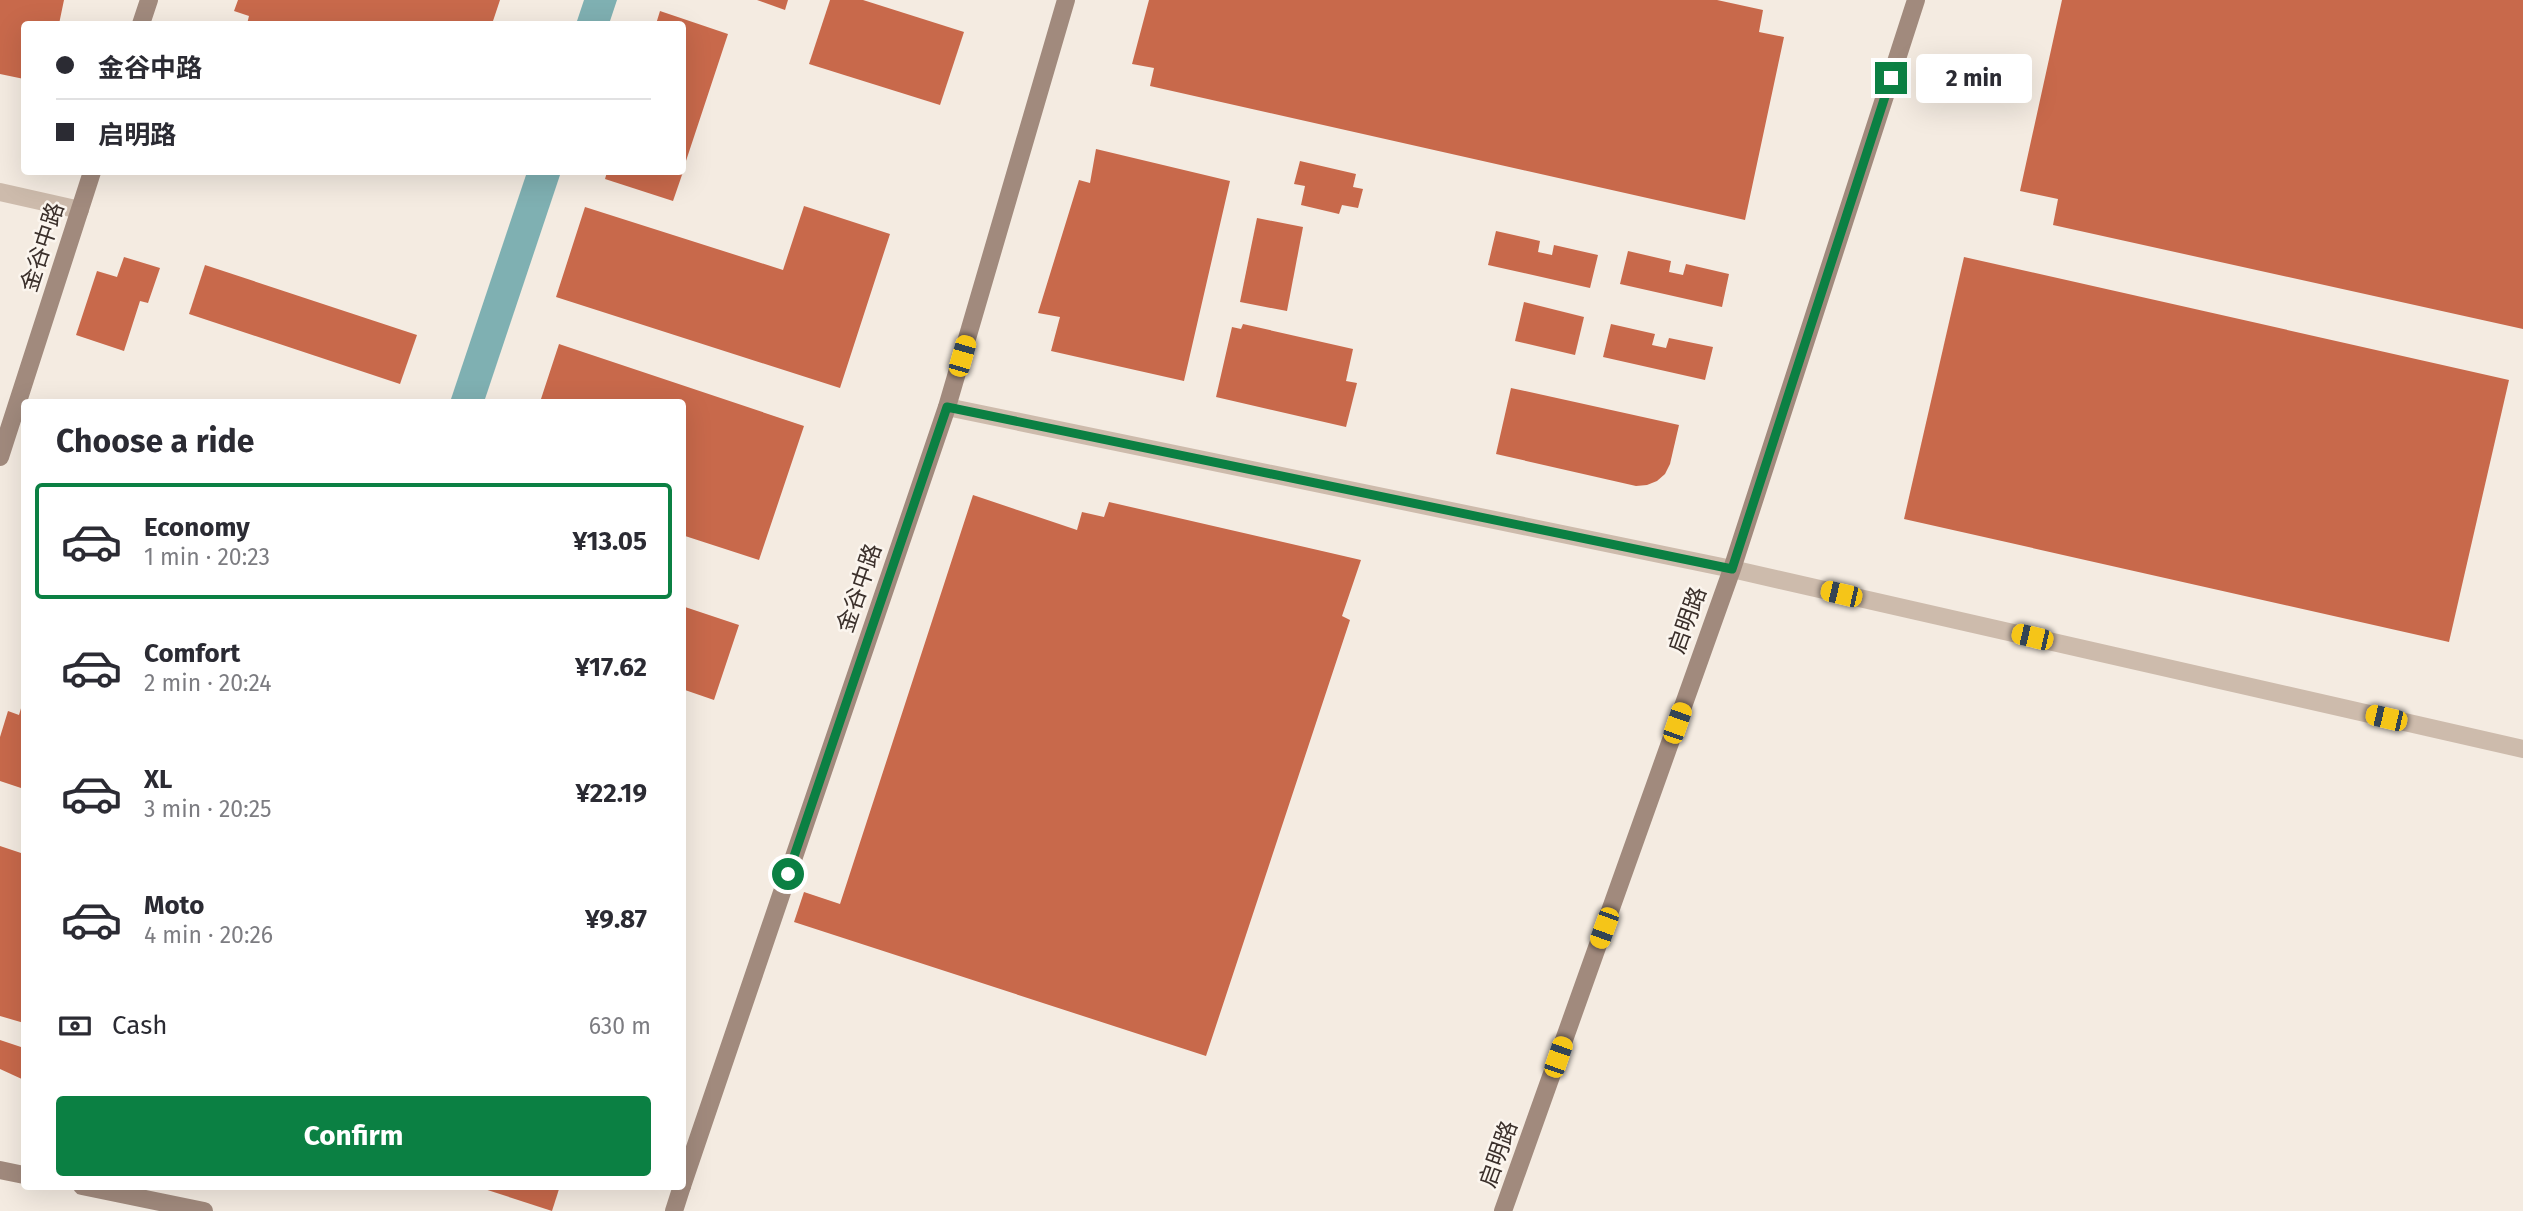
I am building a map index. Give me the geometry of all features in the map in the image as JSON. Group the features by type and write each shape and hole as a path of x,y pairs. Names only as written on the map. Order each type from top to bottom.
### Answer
{"street":[{"path":"142,21 149,0"},
{"name":"金谷中路","path":"686,1174 947,407 1066,0"},
{"name":"启明路","path":"1503,1211 1732,569 1916,0"},
{"name":"金谷中路","path":"0,457 91,175"},
{"path":"0,192 80,210"},
{"path":"947,407 1732,569 2523,750"},
{"path":"0,1170 21,1174"},
{"path":"102,1190 204,1211"},
{"name":"金谷中路","path":"674,1211 681,1190"}],"water":[{"path":"584,0 617,0 610,21 577,21"},
{"path":"526,175 560,175 485,399 451,399"}],"building":[{"path":"0,0 64,0 60,21 21,21 21,78 0,74"},
{"path":"238,0 500,0 493,21 248,21 249,16 234,11"},
{"path":"757,0 788,0 785,10"},
{"path":"830,0 863,0 964,32 940,105 809,64"},
{"path":"1149,0 1717,0 1763,10 1759,32 1784,37 1745,220 1150,86 1154,68 1132,64"},
{"path":"2062,0 2523,0 2523,329 2053,225 2058,199 2020,191"},
{"path":"660,11 728,34 686,161 686,21 657,21"},
{"path":"1096,149 1230,181 1184,381 1051,351 1060,317 1038,313 1079,180 1090,183"},
{"path":"1300,161 1356,174 1353,187 1363,189 1358,208 1342,205 1339,214 1301,205 1305,186 1294,184"},
{"path":"606,175 682,175 673,201 605,179"},
{"path":"804,206 890,234 840,388 556,297 585,207 783,270"},
{"path":"1257,218 1303,227 1287,311 1240,302"},
{"path":"1496,231 1540,241 1538,252 1552,255 1554,245 1598,255 1590,288 1488,265"},
{"path":"1628,251 1671,261 1669,272 1683,275 1686,264 1729,274 1722,307 1620,284"},
{"path":"124,257 160,268 148,303 140,301 124,351 76,335 97,271 117,277"},
{"path":"1964,257 2509,380 2449,642 1904,519"},
{"path":"205,265 417,335 400,384 189,314"},
{"path":"1524,302 1584,317 1575,355 1515,341"},
{"path":"1243,324 1353,349 1346,381 1357,383 1346,427 1216,397 1232,327 1241,329"},
{"path":"1611,324 1655,334 1652,345 1666,348 1669,338 1713,347 1705,380 1603,357"},
{"path":"559,344 804,426 759,560 686,536 686,399 541,399"},
{"path":"1511,388 1679,425 1665,474 1657,481 1636,486 1496,454"},
{"path":"973,495 1077,530 1082,512 1104,517 1109,502 1361,560 1342,616 1350,620 1206,1056 794,922 804,892 840,904"},
{"path":"686,607 739,625 714,700 686,690"},
{"path":"21,708 21,788 0,781 0,737 8,711 19,715"},
{"path":"0,846 21,853 21,1022 0,1016"},
{"path":"0,1040 21,1047 21,1079 0,1069"},
{"path":"487,1190 559,1190 552,1211"}],"route":[{"path":"788,874 947,407 1732,569 1891,78"}]}
